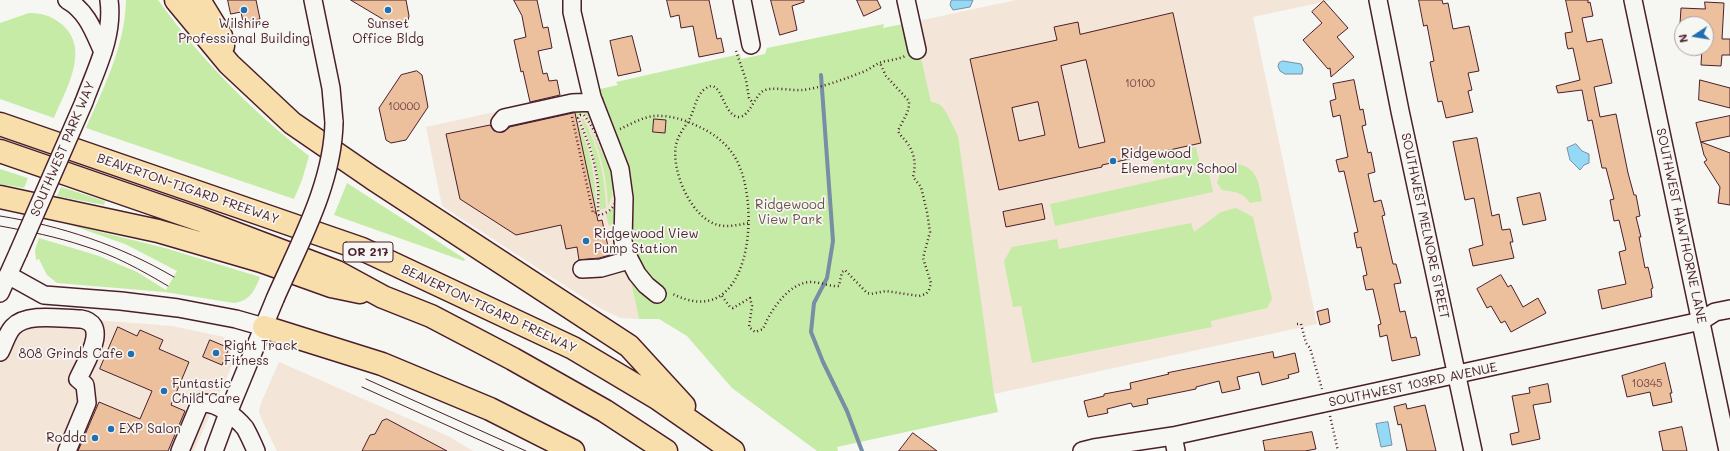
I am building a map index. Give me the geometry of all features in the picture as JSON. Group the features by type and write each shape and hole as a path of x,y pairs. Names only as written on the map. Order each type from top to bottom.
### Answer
{"highway":[{"path":"176,0 229,64 298,128 629,346 711,436"},
{"path":"199,0 221,36 229,64"},
{"name":"BEAVERTON-TIGARD FREEWAY","path":"0,124 362,249 572,348 657,398 733,451"},
{"name":"BEAVERTON-TIGARD FREEWAY","path":"0,151 193,218 330,269 383,297 431,316 513,359 605,411 666,451"},
{"path":"0,197 158,231 261,261 331,286 383,297"},
{"path":"264,327 382,364 490,409 573,451"}],"street":[{"path":"67,0 81,10 87,18 103,52"},
{"name":"SOUTHWEST PARK WAY","path":"0,293 84,102 103,52 108,33 109,0"},
{"path":"214,451 228,412 321,191 330,154 334,122 331,88 313,0"},
{"path":"572,0 572,12 592,95 620,169 623,186 623,241 629,260 646,285 657,294"},
{"path":"742,0 752,44"},
{"path":"906,0 917,50"},
{"name":"SOUTHWEST MELNORE STREET","path":"1378,0 1400,111 1473,451"},
{"name":"SOUTHWEST HAWTHORNE LANE","path":"1634,0 1728,451"},
{"path":"500,123 504,118 572,103 592,95"},
{"path":"582,268 601,268 629,260"},
{"path":"8,275 44,295 172,307 236,319 264,327"},
{"name":"SOUTHWEST 103RD AVENUE","path":"1088,449 1174,444 1328,403 1701,321 1715,312 1730,309"},
{"path":"0,352 13,327 30,319 81,319 86,320 93,325 96,330 94,344 78,379 85,385 87,404 67,451"},
{"path":"180,451 198,408 202,403 214,405 228,412 244,428 256,451"}],"path":[{"path":"752,44 735,47 746,80 749,98 753,103"},
{"path":"748,223 729,226 715,224 699,212 688,198 678,174 675,150 679,136 688,122 703,90 708,86 712,86 719,91 729,112 739,116 744,115 759,94 766,90 803,90 812,88 861,73 880,63 904,57 917,50"},
{"path":"722,296 730,307 733,308 750,298 752,306 749,327 755,332 764,329 772,309 797,286 805,283 818,283 839,286 841,284 842,272 845,270 867,293 871,294 886,291 919,296 926,294 931,283 925,270 923,258 930,232 928,212 921,187 913,178 915,168 914,156 907,142 901,137 898,131 905,119 909,101 886,76 880,63"},
{"path":"571,110 589,205 593,213 598,212 599,215 612,208"},
{"path":"598,212 598,189 595,165 588,141 578,118 580,115 584,115 588,120 604,147 611,168 616,194"},
{"path":"607,135 653,116 672,117 688,122 720,139 728,146 737,160 746,186 748,241 741,267 734,281 722,296 713,301 703,303 684,300 668,292 657,294"},
{"path":"1297,324 1301,324 1306,343 1310,348 1322,391 1328,403 1338,451"}],"shaded area":[{"name":"Ridgewood Elementary School","path":"1016,0 1332,0 1253,17 1317,324 994,394 913,22"},
{"path":"591,91 639,319 620,318 598,307 442,206 426,127"},
{"path":"30,315 172,326 224,337 234,361 194,451 0,451 0,349"},
{"path":"279,362 448,436 473,451 277,451 259,411"}],"green space":[{"path":"126,0 158,0 192,44 228,83 247,102 309,156 302,180 294,199 86,128 118,50 125,17"},
{"path":"29,13 45,15 56,20 69,33 74,44 74,69 70,82 54,118 0,99 0,23"},
{"name":"Ridgewood View Park","path":"913,22 931,102 934,102 942,107 958,136 994,394 998,412 837,447 838,451 817,451 732,388 687,336 659,319 639,319 618,221 609,226 606,215 615,205 612,190 612,196 608,206 602,164 588,124 604,156 599,133 585,113 579,114 576,118 573,105 591,91 618,85 616,82 740,54 741,59 765,54 767,48 884,24 883,28"},
{"path":"583,118 593,140 600,162 606,208 600,210 599,186 593,153 581,119"},
{"path":"577,121 589,153 595,185 596,208"},
{"path":"1196,147 1200,165 1156,175 1152,156"},
{"path":"1223,165 1240,165 1251,170 1258,181 1262,201 1250,203 1247,199 1235,192 1222,190 1217,183"},
{"path":"0,169 28,178 24,188 0,184"},
{"path":"1208,169 1213,192 1055,226 1050,204"},
{"path":"347,183 465,259 464,261 334,215"},
{"path":"61,187 105,201 104,205 57,196"},
{"path":"1236,208 1253,217 1272,299 1267,308 1211,321 1212,327 1032,363 1021,306 1013,307 1004,261 1012,247 1057,239 1059,249 1191,223 1194,232 1221,212"},
{"path":"68,224 165,248 260,277 254,290 248,297 240,302 234,303 165,292 57,283 47,275 39,259 36,260 35,250 39,238 99,256 137,272 166,290 177,271 125,244"}],"water":[{"path":"973,0 970,7 953,10 950,5 951,1"},
{"path":"1283,61 1301,64 1303,69 1302,74 1285,74 1280,71 1278,66 1279,63"},
{"path":"1576,144 1582,151 1589,154 1589,163 1584,165 1580,170 1570,160 1567,148"},
{"path":"1388,422 1392,445 1381,447 1376,424"}],"building":[{"name":"Wilshire Professional Building","path":"228,0 256,0 260,19 243,22 241,12 231,14"},
{"name":"Sunset Office Bldg","path":"351,0 406,0 409,16 408,20 406,22 393,25"},
{"path":"514,0 537,0 543,28 548,27 552,48 538,51 543,74 547,73 549,81 557,80 560,95 530,102 523,71 521,72 514,40 526,37 522,16"},
{"path":"667,0 709,0 717,39 721,38 724,52 699,57 693,26 681,28 679,15 671,17"},
{"path":"771,0 804,0 804,2 792,6 797,30 780,35"},
{"path":"857,0 877,0 881,8 864,16"},
{"path":"1419,0 1442,0 1443,4 1448,3 1453,29 1469,26 1479,71 1468,73 1472,90 1468,91 1473,112 1446,118 1442,101 1438,102 1430,62 1434,61 1427,25 1424,26"},
{"path":"1566,0 1588,0 1588,3 1590,2 1593,16 1582,18 1587,42 1602,39 1612,83 1594,87 1600,117 1616,114 1628,173 1634,195 1636,195 1640,216 1636,217 1641,237 1639,237 1645,268 1648,267 1653,288 1651,289 1652,297 1602,309 1598,290 1626,284 1619,252 1626,250 1619,220 1614,221 1610,200 1614,199 1606,168 1602,168 1592,120 1588,121 1582,90 1558,93 1556,86 1580,80 1573,48 1568,49 1567,46 1565,33 1572,32"},
{"path":"1324,1 1348,28 1337,37 1354,57 1331,77 1330,68 1328,69 1303,40 1322,23 1312,12"},
{"path":"1705,2 1724,3 1722,39 1730,39 1730,55 1722,55 1721,66 1701,65 1702,56 1714,56 1714,16 1680,16 1681,8 1705,9"},
{"path":"1173,13 1201,143 999,190 970,59 1057,40 1054,27 1078,22 1080,34","holes":["1086,60 1105,142 1079,148 1061,66","1038,102 1045,135 1019,141 1012,108"]},
{"path":"632,36 641,71 618,76 610,41"},
{"path":"417,71 422,75 428,107 406,140 391,143 386,140 379,108 401,75"},
{"path":"1354,80 1360,110 1363,109 1366,125 1362,126 1368,153 1371,152 1375,172 1368,174 1374,202 1381,200 1385,215 1382,216 1393,264 1396,264 1401,283 1394,284 1400,312 1405,311 1411,338 1416,337 1420,355 1392,361 1387,335 1380,337 1378,325 1381,324 1373,289 1366,290 1363,276 1367,275 1361,247 1357,248 1354,233 1358,232 1344,171 1339,172 1336,160 1348,157 1340,115 1333,117 1330,101 1336,99 1333,84"},
{"path":"1700,80 1730,88 1730,108 1699,100"},
{"path":"575,113 598,221 602,220 610,255 599,258 579,260 577,247 566,249 561,225 516,235 460,199 446,134 490,125 494,131 503,132 510,127"},
{"path":"1730,116 1730,136 1701,142 1730,153 1730,205 1718,203 1720,187 1704,162 1707,160 1704,155 1696,123"},
{"path":"654,119 666,120 665,133 653,132"},
{"path":"1477,138 1492,216 1499,214 1502,230 1510,229 1513,242 1510,242 1514,258 1473,266 1469,249 1483,245 1474,198 1465,200 1453,142"},
{"path":"1540,193 1546,220 1523,225 1517,198"},
{"path":"1042,204 1045,219 1006,227 1003,212"},
{"path":"1501,275 1508,287 1511,285 1523,307 1538,298 1546,313 1511,332 1505,321 1501,323 1491,306 1487,308 1477,289"},
{"path":"1328,309 1330,322 1320,325 1317,312"},
{"path":"118,327 137,336 140,330 163,340 159,349 189,362 171,405 185,411 168,451 78,451 99,402 140,419 152,391 100,369"},
{"name":"Right Track Fitness","path":"210,340 229,348 222,365 203,357"},
{"path":"1273,352 1274,358 1295,353 1299,372 1288,375 1289,378 1262,385 1259,372 1237,377 1240,389 1222,393 1219,381 1196,387 1196,389 1147,399 1148,404 1133,407 1131,403 1107,409 1108,413 1088,417 1084,401 1104,396 1104,394 1131,389 1130,383 1169,374 1168,373"},
{"path":"1665,363 1672,393 1670,393 1672,402 1653,406 1650,392 1627,397 1622,376"},
{"path":"1548,384 1551,402 1533,405 1540,439 1512,445 1510,434 1519,432 1512,396 1530,393 1529,388"},
{"path":"1406,404 1407,409 1425,405 1436,451 1407,451 1401,424 1398,425 1394,407"},
{"path":"387,419 447,451 362,451 370,435 375,434 382,421"},
{"path":"1682,427 1687,451 1663,451 1659,432"},
{"path":"1312,432 1316,449 1305,451 1265,451 1263,441"},
{"path":"913,433 937,451 899,451"}],"waterway":[{"path":"821,75 833,241 827,278 814,303 811,332 823,362 847,411 862,451"}],"tram line":[{"path":"0,216 46,225 90,238 132,255 174,277"},
{"path":"0,226 53,237 95,250 127,263 168,286"},
{"path":"366,379 526,451"},
{"path":"362,387 504,451"}],"place":[{"name":"Wilshire Professional Building","path":"244,10"},
{"name":"Sunset Office Bldg","path":"388,10"},
{"name":"Ridgewood Elementary School","path":"1113,161"},
{"name":"Ridgewood View Pump Station","path":"586,241"},
{"name":"Right Track Fitness","path":"216,353"},
{"name":"808 Grinds Cafe","path":"131,354"},
{"name":"Funtastic Child Care","path":"164,391"},
{"name":"EXP Salon","path":"111,429"},
{"name":"Rodda","path":"95,438"}]}
